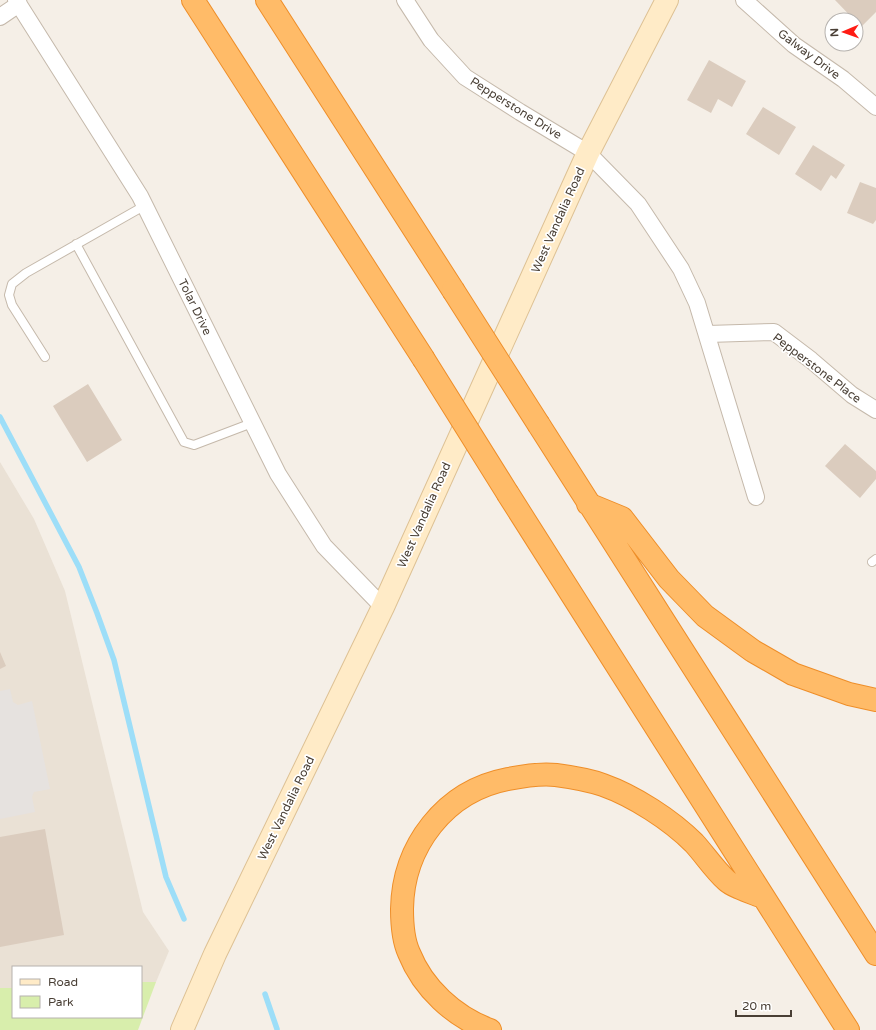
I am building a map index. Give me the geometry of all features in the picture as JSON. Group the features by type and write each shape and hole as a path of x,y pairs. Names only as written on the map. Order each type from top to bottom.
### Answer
{"highway":[{"path":"193,0 423,358 848,1030"},
{"path":"267,0 876,954"},
{"path":"588,504 622,518 669,579 705,616 753,651 793,674 849,694 876,700"},
{"path":"490,1030 457,1013 436,995 419,973 408,952 402,922 402,898 407,874 412,855 425,832 441,813 458,800 479,788 499,780 522,776 554,775 602,785 629,797 660,816 694,843 727,881 763,897"}],"main road":[{"name":"West Vandalia Road","path":"182,1030 215,954 382,607 588,153 667,0"}],"street":[{"name":"Pepperstone Drive","path":"405,0 431,40 465,77 588,153 643,210 681,269 697,303 708,334 756,497"},
{"name":"Galway Drive","path":"744,0 794,45 843,80 876,107"},
{"path":"0,17 17,2"},
{"name":"Tolar Drive","path":"17,2 140,196 278,474 324,546 382,607"},
{"name":"Pepperstone Place","path":"708,334 774,332 811,360 852,396 876,410"}],"lane":[{"path":"45,357 12,305 10,295 12,284 26,272 144,206"},
{"path":"76,244 184,442 194,445 252,423"}],"shaded area":[{"path":"0,462 34,519 65,591 143,912 169,951 156,982 142,982 142,966 12,966 12,988 0,988"},
{"path":"10,689 13,702 18,705 32,701 50,789 34,792 32,797 35,812 0,819 0,691"}],"green space":[{"path":"142,982 156,982 138,1030 0,1030 0,988 12,988 12,1018 142,1018"}],"building":[{"path":"835,0 876,0 876,12 864,24 864,12 847,12"},
{"path":"709,60 746,81 732,107 718,99 711,113 687,100"},
{"path":"763,107 796,127 779,155 746,134"},
{"path":"813,145 845,165 836,179 831,175 821,191 795,174"},
{"path":"860,182 876,188 876,220 873,224 847,213"},
{"path":"88,384 122,440 87,462 53,406"},
{"path":"845,444 876,471 876,479 860,498 825,466"},
{"path":"0,652 6,666 0,669"},
{"path":"45,829 64,935 0,947 0,837"}],"waterway":[{"path":"0,417 79,567 97,613 114,660 166,877 184,919"},
{"path":"265,994 277,1029"}]}
